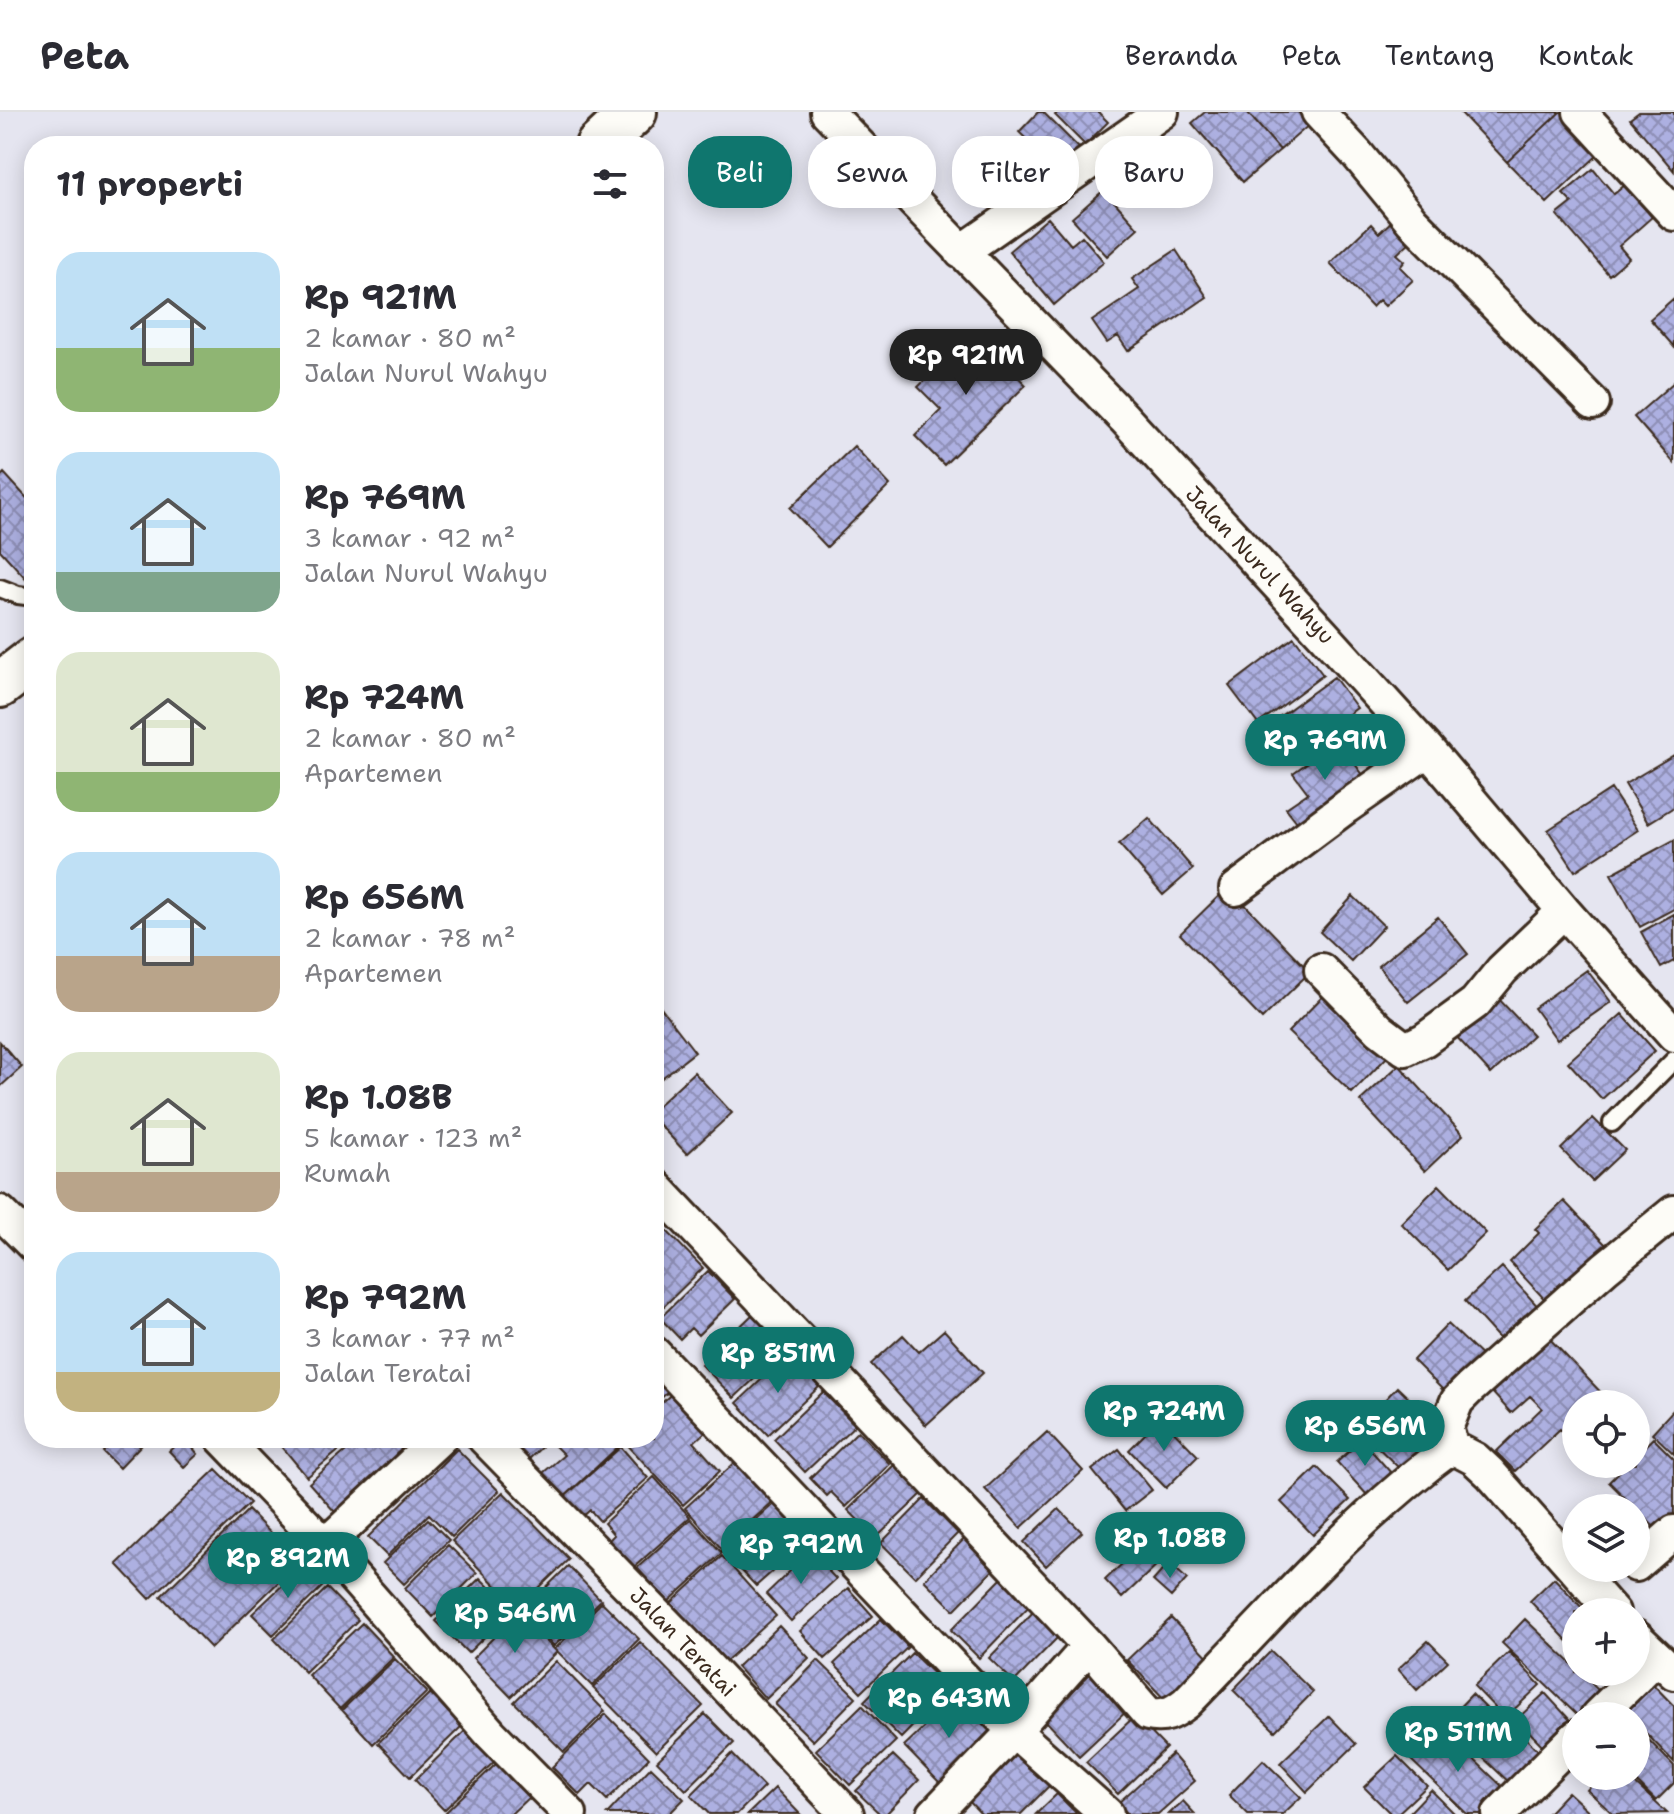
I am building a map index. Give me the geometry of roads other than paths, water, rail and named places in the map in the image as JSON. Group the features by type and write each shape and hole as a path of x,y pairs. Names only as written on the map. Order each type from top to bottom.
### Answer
{"street":[{"path":"609,136 634,112"},
{"name":"Jalan Nurul Wahyu","path":"827,112 1124,418 1428,750 1674,1035"},
{"path":"961,252 1162,112"},
{"path":"1318,112 1412,221 1593,403"},
{"path":"1580,112 1674,214"},
{"path":"0,685 24,667"},
{"path":"1236,889 1428,750"},
{"path":"1321,970 1380,1030 1405,1049 1424,1040 1475,1003 1502,970 1564,911"},
{"path":"664,1196 1089,1646 1148,1714 1172,1714 1186,1703 1358,1527 1417,1473 1452,1447"},
{"path":"0,1212 24,1236"},
{"path":"1602,1598 1490,1473 1475,1459 1452,1447 1446,1428 1457,1401 1605,1268 1674,1212"},
{"path":"664,1364 1014,1731 1107,1814"},
{"path":"232,1448 325,1545 491,1734 570,1814"},
{"path":"325,1545 429,1448"},
{"name":"Jalan Teratai","path":"494,1448 847,1814"},
{"path":"1650,1553 1674,1532"},
{"path":"934,1814 1014,1731 1089,1646"},
{"path":"1611,1702 1655,1656"},
{"path":"1499,1814 1562,1751"}],"lane":[{"path":"0,588 24,596"},
{"path":"1612,1123 1674,1060"}]}
